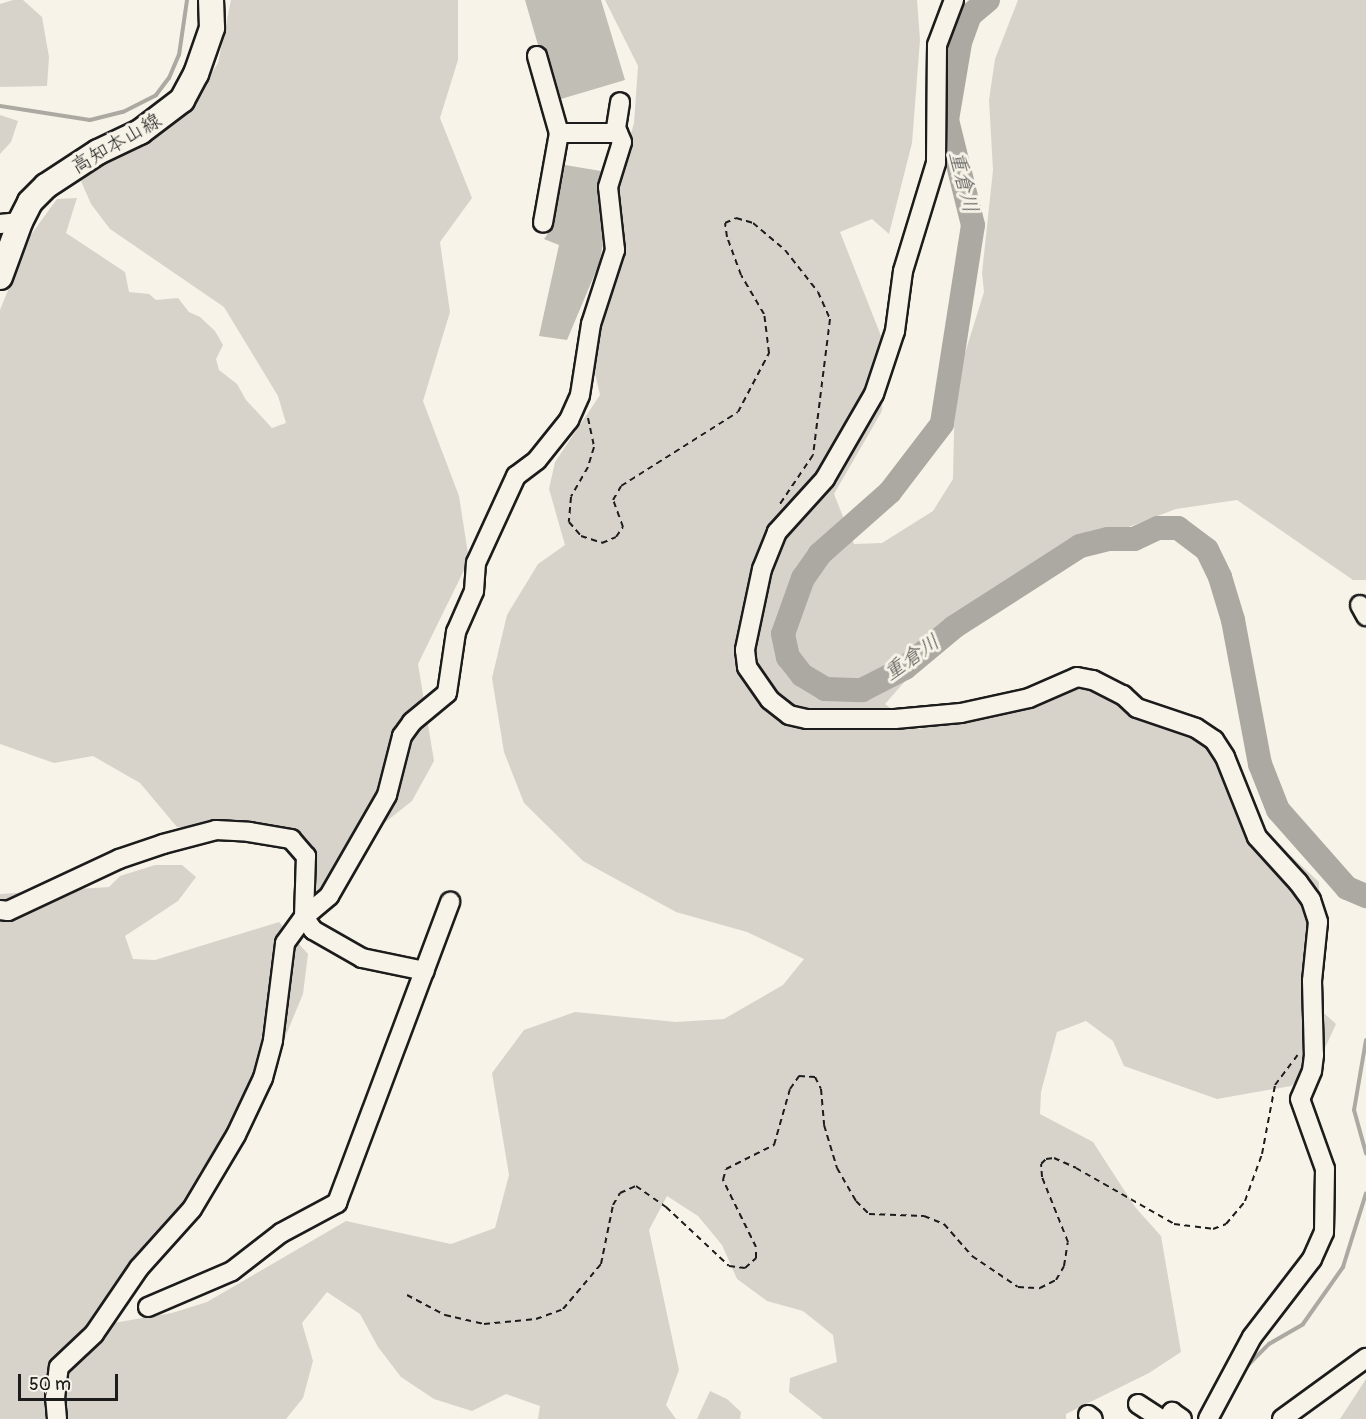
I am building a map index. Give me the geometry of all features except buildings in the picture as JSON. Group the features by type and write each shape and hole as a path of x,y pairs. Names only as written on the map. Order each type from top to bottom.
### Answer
{"main road":[{"name":"高知本山線","path":"0,277 10,223 46,186 98,152 140,132 182,100 196,74 212,28 211,0"}],"street":[{"path":"954,0 937,45 936,163 903,271 895,332 874,394 825,479 777,532 762,569 745,650 747,667 756,685 789,715 807,719 896,719 961,713 1029,698 1077,677 1106,685 1137,708 1196,728 1214,740 1225,757 1257,837 1311,900 1318,922 1312,981 1315,1037 1312,1071 1300,1099 1325,1169 1324,1232 1312,1259 1252,1337 1209,1419"},
{"path":"537,56 559,134 543,223"},
{"path":"57,1419 55,1398 59,1367 94,1334 139,1268 192,1209 236,1135 262,1078 273,1040 285,943 304,917 329,896 387,795 402,736 412,722 447,693 456,632 474,591 476,563 516,476 537,460 569,420 580,395 591,324 615,250 608,187 622,142 618,133 620,102"},
{"path":"559,134 618,133"},
{"path":"0,910 8,910 119,859 216,830 291,839 306,856 304,917 335,945 362,958 425,972"},
{"path":"148,1307 232,1271 281,1233 337,1203 450,902"},
{"path":"1282,1419 1349,1374 1366,1358"},
{"path":"1138,1404 1161,1419"},
{"path":"1167,1419 1172,1412 1182,1419"}],"path":[{"path":"580,395 594,447 588,467 571,497 569,522 581,536 602,543 616,537 623,527 613,500 621,486 738,412 769,353 764,314 741,275 725,223 736,218 753,223 785,250 818,292 830,319 813,455 783,498 776,514 777,532"},
{"path":"407,1295 445,1315 484,1324 536,1319 563,1309 601,1264 614,1205 620,1193 636,1186 666,1207 729,1266 744,1268 756,1258 756,1247 723,1180 726,1169 774,1145 790,1089 799,1076 815,1077 821,1089 824,1125 837,1168 856,1201 870,1214 924,1216 944,1224 972,1256 1018,1287 1040,1288 1056,1280 1064,1266 1068,1242 1042,1177 1041,1164 1054,1158 1076,1168 1174,1224 1198,1230 1226,1224 1245,1201 1255,1177 1275,1085 1288,1064 1315,1037"}],"shaded area":[{"path":"23,0 42,17 49,57 47,86 0,87 0,4"},
{"path":"231,0 458,0 458,60 440,118 472,198 440,242 450,312 423,401 459,496 469,560 418,664 434,761 412,801 359,843 318,902 312,860 286,827 177,827 140,783 93,756 54,763 0,744 0,310 30,236 57,199 77,198 66,233 125,272 129,292 149,294 156,300 178,298 189,312 200,317 215,331 223,345 216,359 219,370 237,384 246,400 272,428 286,423 278,396 224,307 110,229 91,204 81,181 106,161 163,131 189,109 218,63"},
{"path":"605,0 917,0 920,40 912,143 889,234 872,219 840,232 885,346 882,411 834,494 854,544 882,543 933,511 953,479 955,385 984,292 982,273 993,170 989,100 995,59 1018,0 1366,0 1366,580 1353,580 1237,500 1176,509 1076,547 1034,568 914,671 885,704 919,729 992,714 1058,679 1126,702 1196,734 1226,758 1262,829 1319,882 1320,925 1307,998 1336,1024 1319,1061 1291,1086 1217,1099 1124,1066 1113,1041 1086,1021 1057,1032 1041,1092 1040,1114 1093,1142 1135,1207 1161,1236 1181,1352 1149,1373 1066,1414 1066,1419 823,1419 789,1392 790,1378 837,1362 833,1335 803,1311 767,1301 737,1279 722,1245 698,1216 667,1196 649,1230 679,1370 666,1405 676,1419 538,1419 540,1406 506,1394 472,1411 434,1399 401,1377 378,1347 360,1314 327,1292 302,1323 313,1361 303,1398 286,1419 0,1419 0,894 109,887 120,876 155,865 182,865 196,877 178,901 125,936 133,959 155,960 279,922 308,954 303,994 259,1100 200,1172 186,1209 107,1324 172,1313 207,1302 346,1221 451,1244 495,1228 509,1175 492,1073 524,1030 575,1012 676,1022 724,1019 783,985 804,959 747,932 676,912 583,861 524,803 504,752 492,678 507,615 538,564 565,545 549,489 555,462 600,395 585,330 612,261 617,183 634,123 638,66"},
{"path":"0,115 18,121 11,142 0,154"},
{"path":"1366,1379 1366,1419 1340,1419"},
{"path":"710,1391 727,1399 741,1412 740,1419 697,1419"}],"waterway":[{"path":"0,106 90,120 123,112 156,95 169,78 179,55 187,0"},
{"name":"重倉川","path":"988,0 970,15 960,43 947,120 973,225 942,424 890,492 820,554 803,578 783,634 788,657 802,675 825,689 862,690 905,668 954,627 1080,546 1108,539 1134,539 1158,528 1178,528 1207,550 1220,577 1233,620 1260,764 1278,810 1347,888 1366,896"},
{"path":"1366,1040 1354,1110 1366,1153"},
{"path":"1219,1419 1246,1367 1269,1344 1303,1324 1343,1267 1366,1193"}]}
